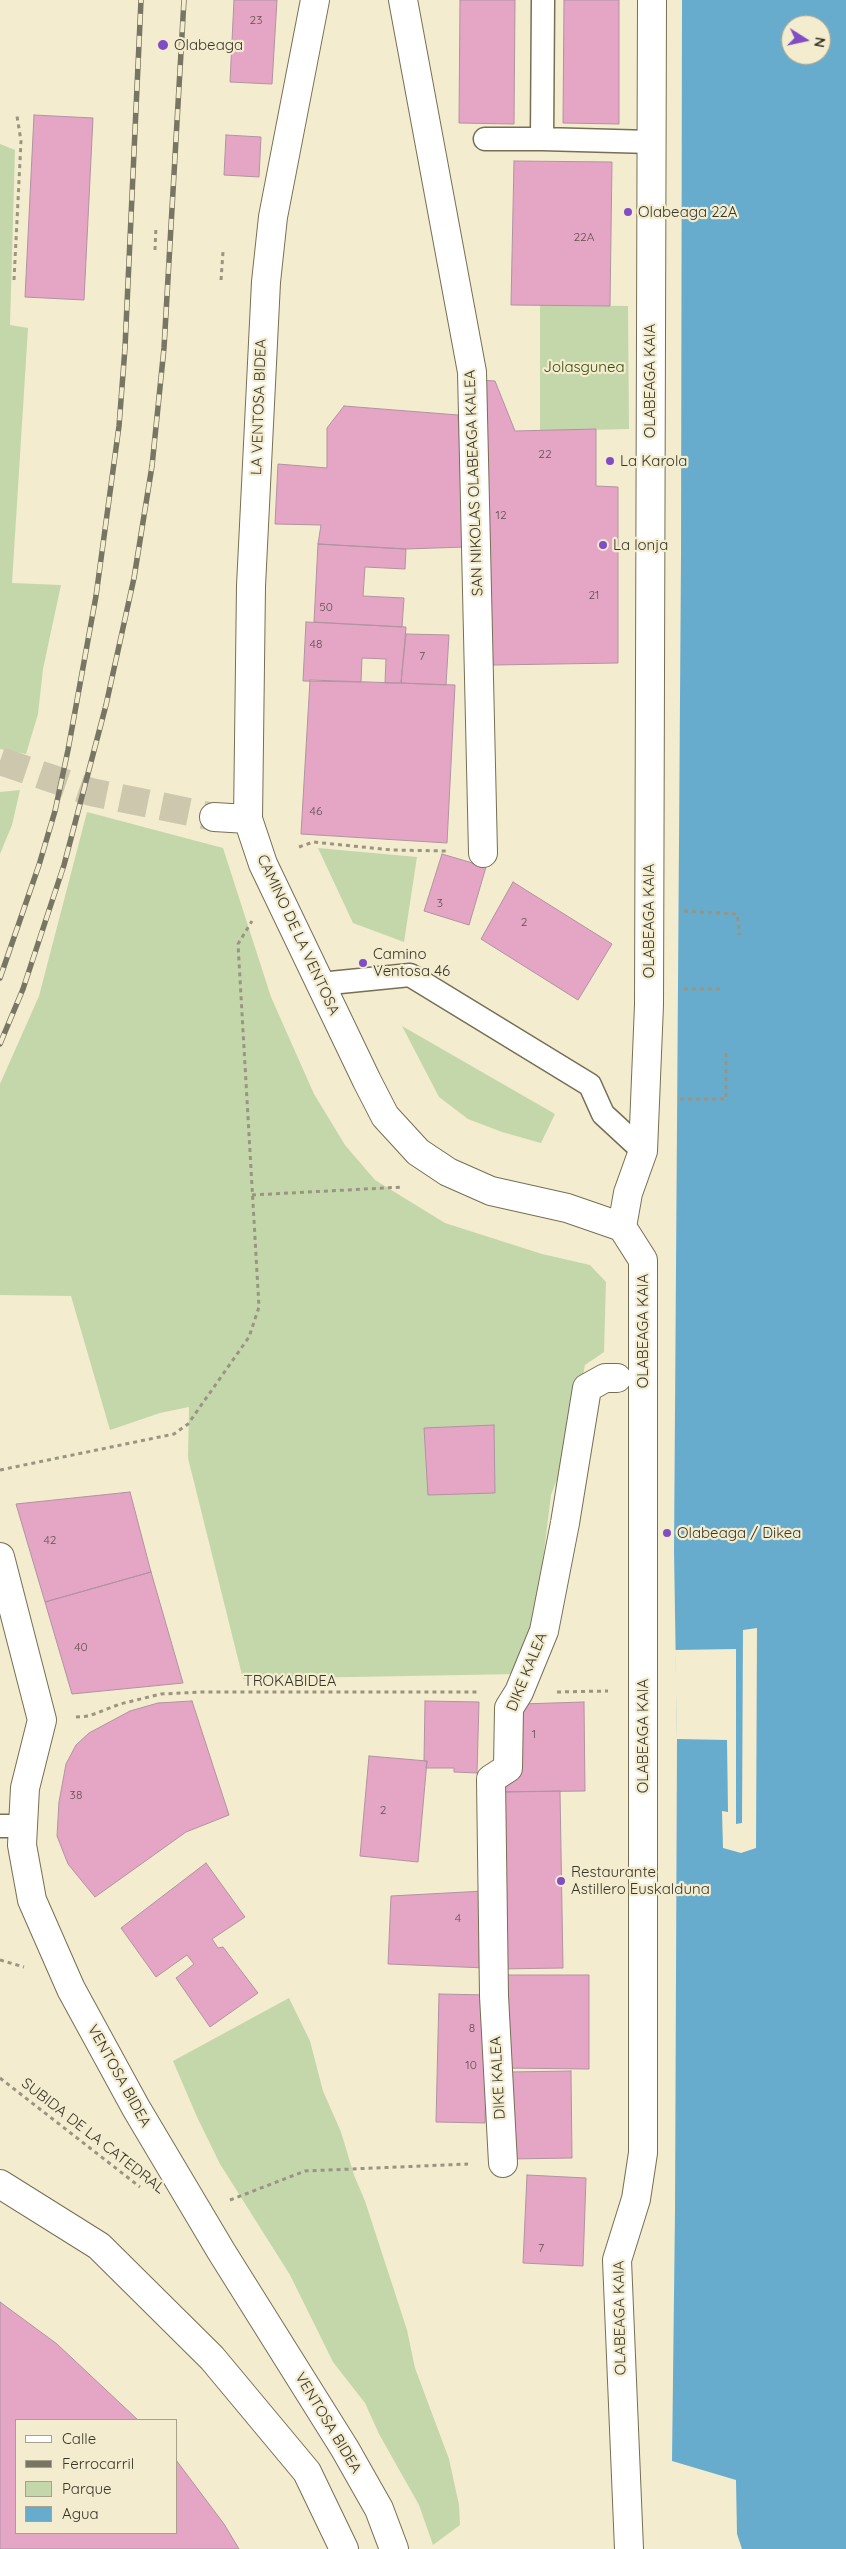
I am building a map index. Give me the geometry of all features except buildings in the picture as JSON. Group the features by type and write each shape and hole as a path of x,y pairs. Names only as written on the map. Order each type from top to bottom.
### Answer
{"street":[{"name":"LA VENTOSA BIDEA","path":"248,819 251,586 265,291 273,218 314,0"},
{"name":"SAN NIKOLAS OLABEAGA KALEA","path":"403,0 472,372 483,853"},
{"name":"OLABEAGA KAIA","path":"629,2549 617,2260 636,2199 643,2153 643,1260 622,1227 628,1193 643,1151 649,1004 652,0"},
{"path":"214,817 248,819"},
{"name":"CAMINO DE LA VENTOSA","path":"248,819 263,864 385,1116 418,1152 448,1172 491,1190 566,1208 622,1227"},
{"name":"DIKE KALEA","path":"503,2163 494,1996 491,1779 508,1768 509,1708 519,1692 544,1630 566,1523 587,1388 605,1378 618,1378"},
{"name":"VENTOSA BIDEA","path":"0,1557 42,1720 25,1788 12,1826 22,1845 32,1900 71,1989 136,2108 350,2458 379,2509 394,2549"},
{"path":"0,2184 99,2246 212,2358 307,2472 344,2549"}],"lane":[{"path":"542,139 543,0"},
{"path":"485,139 651,142"},
{"path":"320,984 410,975 590,1086 603,1114 643,1151"}],"path":[{"path":"14,280 21,141 16,116"},
{"path":"155,250 156,226"},
{"path":"220,280 223,252"},
{"path":"299,847 313,842 392,850 483,853"},
{"path":"679,911 737,914 740,935"},
{"path":"0,1470 174,1434 188,1424 249,1337 259,1307 238,944 255,916"},
{"path":"678,989 721,989"},
{"path":"675,1099 726,1099 726,1050"},
{"path":"252,1194 403,1187"},
{"name":"TROKABIDEA","path":"73,1718 89,1716 120,1704 161,1694 202,1692 519,1692"},
{"path":"0,1960 27,1968"},
{"name":"SUBIDA DE LA CATEDRAL","path":"0,2078 142,2189"},
{"path":"229,2200 305,2171 428,2164"}],"green space":[{"path":"0,144 15,150 10,325 28,328 12,583 61,585 43,669 38,714 26,754 0,749"},
{"name":"Jolasgunea","path":"540,305 628,306 629,429 540,431"},
{"path":"20,790 12,825 0,854 0,792"},
{"path":"87,812 223,848 271,997 314,1094 345,1145 375,1180 445,1223 542,1254 590,1265 606,1282 604,1352 585,1365 569,1448 551,1495 537,1609 518,1674 243,1679 188,1458 189,1407 160,1413 110,1430 71,1296 0,1295 0,1084 39,996"},
{"path":"318,848 417,857 404,942 353,923"},
{"path":"402,1026 555,1114 541,1143 502,1132 468,1119 439,1097"},
{"path":"289,1998 310,2041 323,2091 341,2132 407,2330 415,2368 449,2459 459,2505 460,2525 433,2545 419,2505 379,2434 365,2403 333,2362 290,2275 220,2164 173,2061"}],"water":[{"path":"682,0 846,0 846,2549 742,2549 737,2534 736,2480 672,2461 677,1739 674,1550 681,557"}],"pier":[{"path":"757,1628 756,1848 741,1853 723,1848 722,1811 728,1812 727,1740 677,1739 675,1650 736,1649 736,1824 742,1823 743,1630"}],"tunnel":[{"path":"0,761 91,792 214,817"}],"railway":[{"path":"0,978 39,865 55,811 96,596 119,426 125,348 141,0"},
{"path":"0,1044 23,989 64,865 106,705 134,578 152,466 164,348 184,0"}],"place":[{"name":"Olabeaga","path":"163,45"},
{"name":"Olabeaga 22A","path":"628,212"},
{"name":"La Karola","path":"610,461"},
{"name":"La lonja","path":"603,545"},
{"name":"Camino Ventosa 46","path":"363,963"},
{"name":"Olabeaga / Dikea","path":"667,1533"},
{"name":"Restaurante Astillero Euskalduna","path":"561,1881"}]}
